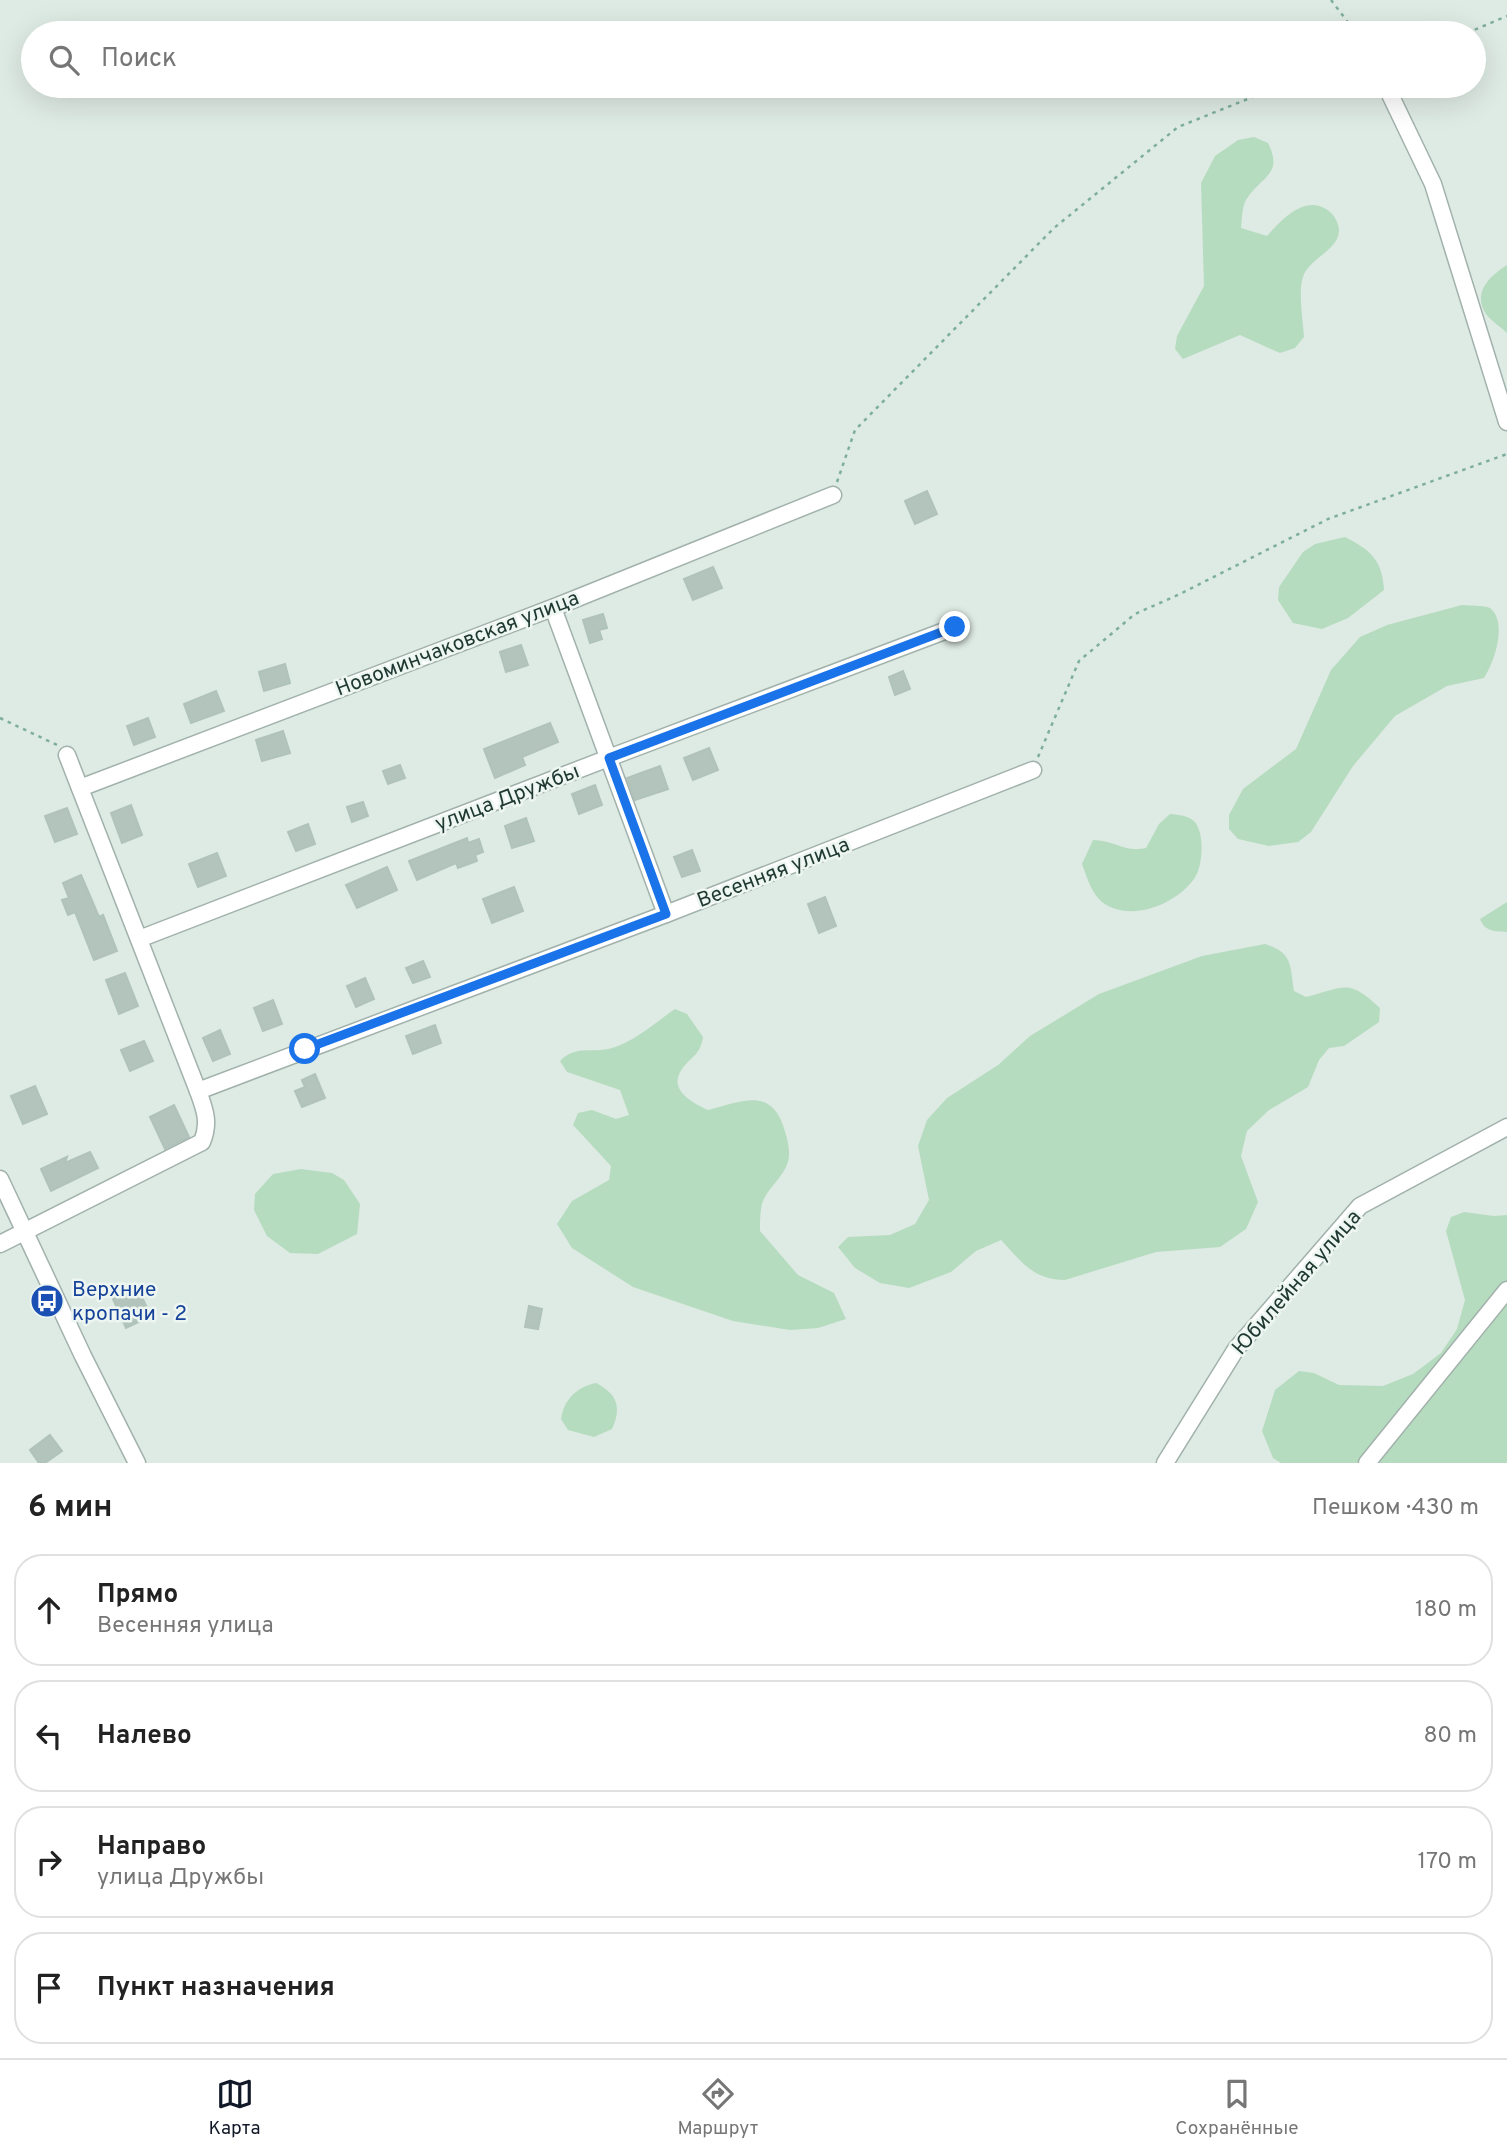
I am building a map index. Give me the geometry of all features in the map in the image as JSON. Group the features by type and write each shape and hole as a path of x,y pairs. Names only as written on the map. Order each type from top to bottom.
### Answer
{"street":[{"path":"1392,98 1433,184 1507,422"},
{"name":"Новоминчаковская улица","path":"80,788 553,608 833,495"},
{"path":"553,608 666,914"},
{"name":"улица Дружбы","path":"139,939 955,627"},
{"path":"0,1244 202,1142 207,1129 207,1115 67,755"},
{"name":"Весенняя улица","path":"198,1091 666,914 1033,770"},
{"name":"Юбилейная улица","path":"1165,1463 1236,1349 1360,1206 1507,1127"},
{"path":"0,1179 83,1356 137,1463"},
{"path":"1367,1463 1507,1290"}],"path":[{"path":"1331,0 1347,21"},
{"path":"1486,25 1507,16"},
{"path":"833,495 855,430 1055,228 1178,127 1250,98"},
{"path":"1033,770 1079,661 1135,614 1328,519 1507,454"},
{"path":"0,718 56,744 67,755"}],"green space":[{"path":"1254,137 1268,143 1272,154 1272,169 1246,200 1241,228 1267,236 1287,216 1304,206 1313,205 1334,216 1339,228 1337,238 1306,270 1303,277 1301,298 1304,337 1295,348 1280,353 1240,335 1183,359 1175,349 1177,336 1204,286 1201,183 1215,156 1238,140"},
{"path":"1507,265 1507,333 1486,314 1481,299 1485,285"},
{"path":"1345,537 1373,557 1381,570 1384,590 1348,618 1322,629 1293,623 1278,600 1279,587 1303,552 1315,544"},
{"path":"1462,605 1490,608 1498,622 1496,651 1484,678 1447,686 1395,716 1353,766 1311,832 1298,842 1269,846 1238,839 1229,829 1229,815 1243,789 1296,749 1331,670 1360,637 1387,625"},
{"path":"1170,814 1189,818 1198,828 1202,851 1194,879 1176,897 1151,908 1126,911 1102,902 1092,889 1082,864 1093,840 1125,848 1146,848 1159,824"},
{"path":"1507,902 1507,932 1491,930 1485,926 1480,919"},
{"path":"1265,944 1281,951 1285,956 1290,967 1294,991 1306,997 1338,988 1353,989 1380,1008 1379,1022 1344,1046 1329,1048 1319,1060 1308,1087 1269,1110 1247,1131 1241,1156 1258,1202 1246,1229 1220,1247 1156,1252 1065,1280 1044,1277 1028,1268 1001,1240 976,1251 951,1272 909,1288 880,1283 855,1268 838,1247 848,1237 890,1235 915,1224 929,1200 918,1146 927,1120 947,1098 998,1065 1030,1036 1099,994 1202,956"},
{"path":"675,1009 687,1014 703,1037 698,1052 678,1077 684,1095 708,1110 756,1100 774,1109 781,1119 788,1143 789,1159 764,1199 760,1231 798,1275 834,1293 846,1319 818,1328 790,1330 733,1321 633,1287 572,1248 557,1224 572,1201 609,1180 611,1166 573,1125 578,1113 592,1110 616,1119 629,1115 620,1090 567,1072 560,1061 578,1051 604,1050 620,1045"},
{"path":"301,1169 332,1173 344,1180 360,1204 357,1234 318,1254 290,1253 267,1236 254,1210 255,1194 273,1174"},
{"path":"1464,1212 1507,1215 1507,1463 1281,1463 1273,1458 1262,1431 1275,1390 1299,1371 1314,1373 1339,1385 1383,1386 1413,1374 1441,1353 1457,1329 1465,1300 1446,1231 1451,1217"},
{"path":"596,1383 609,1392 616,1402 617,1414 612,1429 594,1437 568,1430 561,1419 568,1400 577,1391"}],"building":[{"path":"927,491 937,514 915,524 905,501"},
{"path":"713,567 722,588 693,600 684,579"},
{"path":"603,614 607,628 599,630 602,639 590,643 583,620"},
{"path":"521,645 528,665 506,672 500,652"},
{"path":"285,664 290,683 264,691 259,672"},
{"path":"903,671 910,689 895,695 889,677"},
{"path":"216,691 224,711 191,723 184,704"},
{"path":"148,718 155,737 134,745 127,726"},
{"path":"550,723 558,742 522,757 525,765 495,778 484,749"},
{"path":"283,731 290,753 262,761 256,740"},
{"path":"709,748 718,770 693,780 684,758"},
{"path":"400,765 405,778 388,784 383,771"},
{"path":"660,766 668,789 635,800 627,778"},
{"path":"595,785 602,805 579,814 572,794"},
{"path":"363,802 368,816 352,822 347,807"},
{"path":"131,805 142,835 122,843 111,813"},
{"path":"67,808 77,834 55,842 45,816"},
{"path":"526,818 534,841 512,848 505,826"},
{"path":"308,824 315,844 296,851 288,832"},
{"path":"467,838 468,843 479,839 483,852 475,855 477,861 458,868 456,863 417,880 409,861"},
{"path":"692,850 700,871 682,877 674,857"},
{"path":"217,853 226,876 198,887 189,864"},
{"path":"387,867 397,890 357,908 346,885"},
{"path":"81,875 99,917 103,915 117,951 94,960 75,912 68,915 62,900 69,898 63,883"},
{"path":"514,887 523,911 492,923 483,899"},
{"path":"825,897 836,926 819,933 808,904"},
{"path":"423,961 430,977 413,983 406,968"},
{"path":"125,973 138,1006 119,1014 106,980"},
{"path":"365,978 374,999 356,1007 347,986"},
{"path":"273,1000 282,1024 263,1031 254,1008"},
{"path":"435,1025 441,1043 413,1054 406,1036"},
{"path":"220,1030 230,1054 213,1061 203,1038"},
{"path":"144,1041 153,1061 130,1071 121,1050"},
{"path":"315,1074 325,1098 302,1107 295,1091 305,1087 302,1080"},
{"path":"35,1086 47,1114 23,1124 11,1096"},
{"path":"174,1105 189,1137 165,1149 150,1117"},
{"path":"90,1152 98,1168 51,1191 41,1169 67,1157 65,1163"},
{"path":"137,1287 151,1316 126,1328 113,1299"},
{"path":"529,1306 542,1309 538,1329 525,1327"},
{"path":"50,1435 62,1451 45,1463 39,1463 30,1450"}],"place":[{"name":"Верхние кропачи - 2","path":"47,1301"}],"route":[{"path":"305,1049 666,914 609,758 955,627"}]}
